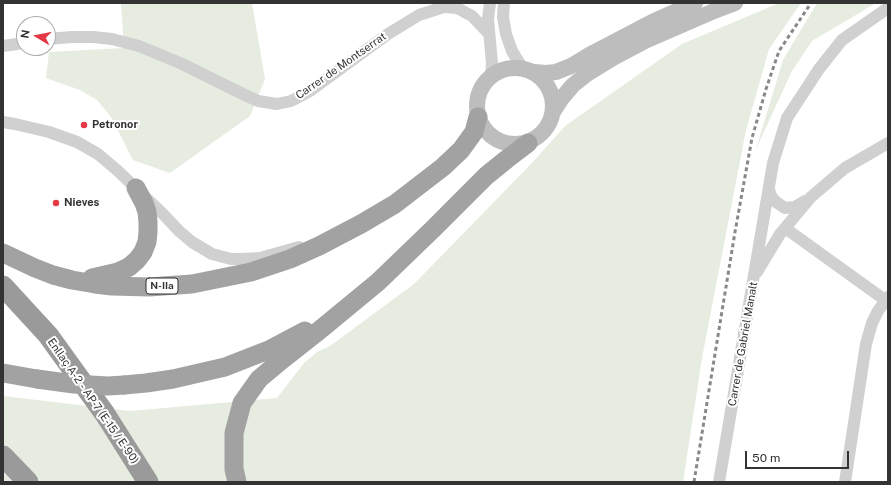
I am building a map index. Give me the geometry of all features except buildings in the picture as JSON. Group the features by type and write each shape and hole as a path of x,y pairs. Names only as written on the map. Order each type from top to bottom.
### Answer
{"highway":[{"name":"N-IIa","path":"3,253 53,275 94,284 128,287 192,284 251,272 319,246 395,204 429,179 461,150 474,132 478,117"},
{"path":"237,482 234,470 234,433 242,403 259,379 370,289 433,230 486,176 528,143"},
{"path":"72,280 105,276 118,272 129,267 143,252 147,242 148,232 147,212 136,188"},
{"name":"Enllaç A-2 - AP-7 (E-15 / E-90)","path":"3,286 48,335 105,414 148,482"},
{"path":"3,373 74,384 108,386 174,379 225,367 271,348 298,335 370,289"},
{"path":"3,456 28,482"}],"main road":[{"name":"N-IIa","path":"478,117 478,98 481,89 486,81 501,70 518,68 546,73 556,72 571,66 654,21 695,3"},
{"path":"553,112 573,85 587,74 613,58 645,41 735,3"},
{"path":"478,117 482,127 489,135 498,141 508,144 518,145 528,143 535,140 545,131 549,125 553,112 554,102 552,93 541,78 528,70"}],"street":[{"path":"490,3 488,19 492,63 491,77"},
{"path":"504,3 503,17 506,34 512,51 528,70"},
{"name":"Carrer de Montserrat","path":"56,39 93,37 112,39 139,46 180,63 228,88 258,101 278,104 290,101 310,91 388,34 419,15 444,7 457,8 472,16 489,34"},
{"path":"754,278 774,163 787,118 819,69 842,40 888,8"},
{"path":"3,46 16,44"},
{"path":"3,122 49,132 77,142 98,154 118,170 192,242 212,254 231,259 260,258 304,245 319,246"},
{"name":"Carrer de Gabriel Manalt","path":"719,482 754,278 780,234 811,197 845,168 888,143"},
{"path":"769,190 771,196 776,202 785,208 795,207 811,197"},
{"path":"785,228 887,298 872,323 868,338 845,482"}],"shaded area":[{"path":"121,3 252,3 265,79 250,116 170,173 133,160 111,117 97,100 80,90 46,78 49,56 56,56 56,52 124,48"},
{"path":"779,3 801,3 769,49 746,130 702,358 683,482 3,482 3,396 130,411 277,398 304,363 317,352 330,346 414,284 531,164 565,126 682,44"},
{"path":"817,3 876,3 812,41 792,71 756,149 783,60"}],"railway":[{"path":"694,482 752,138 779,51 811,3"}],"place":[{"name":"Petronor","path":"84,125"},
{"name":"Nieves","path":"56,203"}]}
